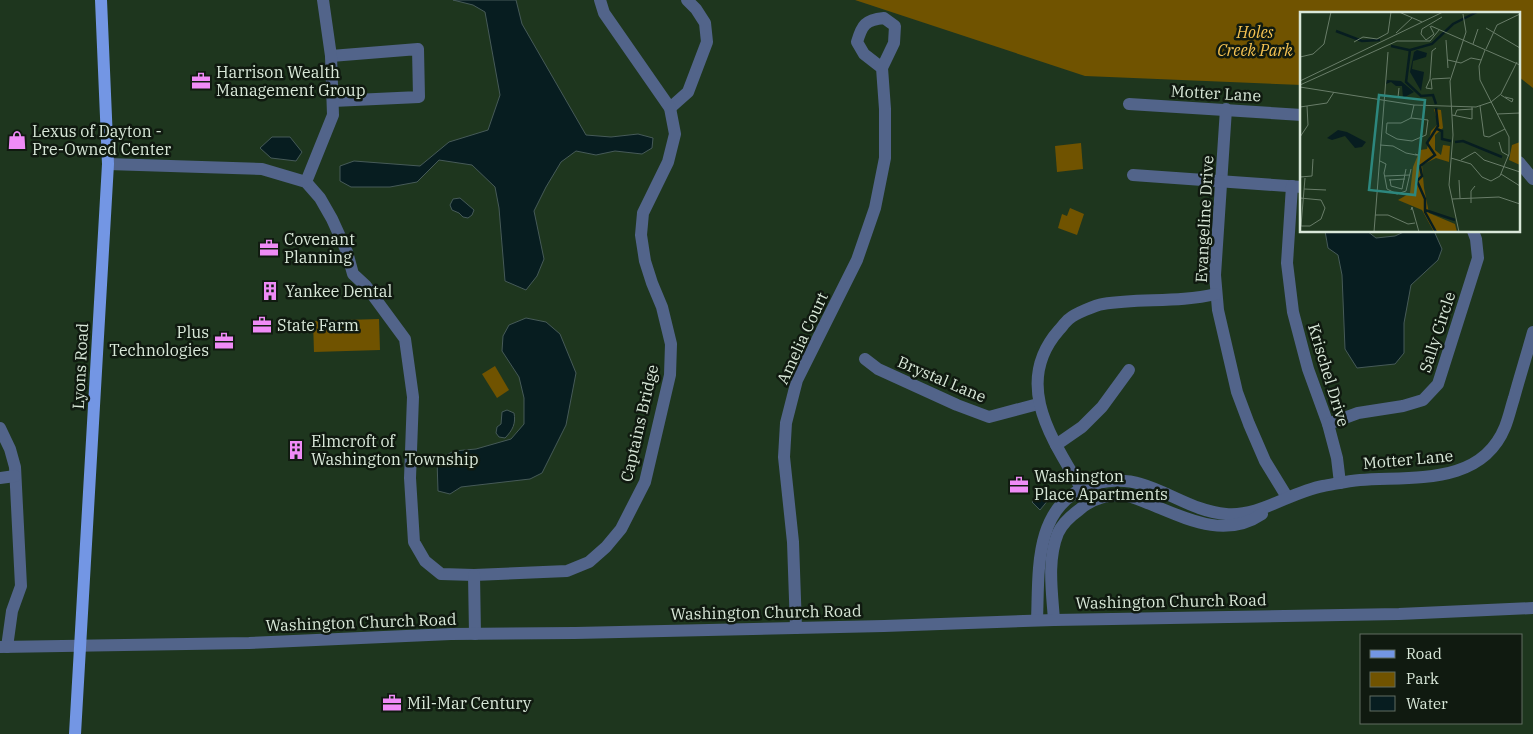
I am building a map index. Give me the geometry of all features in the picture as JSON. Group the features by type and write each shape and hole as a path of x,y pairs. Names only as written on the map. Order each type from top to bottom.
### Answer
{"main road":[{"name":"Lyons Road","path":"75,734 108,164 101,0"}],"street":[{"path":"108,164 262,169 306,182 333,115 331,56 323,0"},
{"name":"Captains Bridge","path":"306,182 320,198 332,219 347,252 353,274 366,286 405,339 413,397 410,478 414,542 425,561 441,574 474,576 568,571 589,562 606,547 621,529 645,482 670,375 671,344 662,307 652,283 641,235 643,213 668,162 675,134 670,108 604,12 600,0"},
{"path":"670,108 688,92 706,42 704,23 696,9 687,0"},
{"path":"331,56 418,49 419,97 332,101"},
{"name":"Amelia Court","path":"796,628 793,542 784,457 786,424 797,380 857,260 875,208 885,158 885,109 882,68"},
{"name":"Motter Lane","path":"1129,104 1300,115"},
{"name":"Evangeline Drive","path":"1226,109 1215,275 1216,294 1220,319 1240,400 1265,460 1287,497"},
{"path":"1520,163 1533,179"},
{"path":"1133,175 1297,186"},
{"name":"Krischel Drive","path":"1297,186 1287,263 1293,312 1308,368 1328,424 1337,458 1340,483"},
{"name":"Sally Circle","path":"1328,424 1358,413 1403,406 1423,400 1438,384 1478,258 1473,232"},
{"path":"1089,502 1056,445 1038,404 1038,371 1048,343 1070,318 1101,304 1189,299 1216,294"},
{"name":"Motter Lane","path":"1038,620 1041,545 1047,527 1057,510 1071,495 1082,488 1096,483 1117,481 1139,483 1206,511 1227,514 1249,513 1316,487 1357,480 1436,476 1463,470 1489,454 1505,427 1533,332"},
{"name":"Brystal Lane","path":"865,359 878,370 989,417 1038,404"},
{"path":"1056,445 1082,427 1102,407 1129,370"},
{"path":"0,428 15,467 21,586 12,611 4,647"},
{"path":"0,478 15,476"},
{"name":"Motter Lane","path":"1054,620 1051,570 1059,531 1077,510 1089,502 1122,495 1208,526 1234,526 1252,521 1287,497"},
{"path":"474,576 475,634"},
{"name":"Washington Church Road","path":"4,647 249,643 380,636 796,628 1038,620 1391,614 1533,608"}],"green space":[{"name":"Holes Creek Park","path":"855,0 1533,0 1533,88 1520,78 1520,12 1300,12 1300,85 1085,76"},
{"path":"1081,143 1083,169 1057,172 1055,146"},
{"path":"1070,208 1084,214 1077,235 1058,228 1062,214 1067,216"},
{"path":"379,319 380,350 314,352 313,321"},
{"path":"495,366 509,390 497,398 482,374"}],"water":[{"path":"453,0 516,0 522,24 586,135 611,137 638,134 653,138 652,148 642,154 615,151 596,155 576,151 561,162 534,211 544,259 537,276 526,290 505,281 499,208 495,187 472,165 439,160 417,182 390,187 351,187 340,181 340,166 354,161 420,166 449,142 488,130 500,95 485,12 473,5"},
{"path":"272,137 290,137 302,152 296,161 271,158 260,148"},
{"path":"460,198 474,210 468,218 452,210 450,205 453,199"},
{"path":"1325,232 1368,232 1376,238 1395,236 1404,232 1434,232 1442,249 1438,260 1411,285 1404,323 1404,353 1395,364 1357,368 1345,349 1342,275 1338,255 1328,248"},
{"path":"526,318 546,322 560,334 576,373 566,425 542,473 530,479 461,487 450,494 438,491 437,460 454,451 476,449 511,439 524,424 524,398 519,377 502,351 503,336 509,325"},
{"path":"507,410 514,413 515,420 505,438 499,437 496,433 497,427 501,424 502,412"},
{"path":"1045,487 1053,494 1040,510 1032,502"}],"place":[{"name":"Harrison Wealth Management Group","path":"201,81"},
{"name":"Lexus of Dayton - Pre-Owned Center","path":"17,140"},
{"name":"Covenant Planning","path":"269,248"},
{"name":"Yankee Dental","path":"270,291"},
{"name":"State Farm","path":"262,325"},
{"name":"Plus Technologies","path":"224,341"},
{"name":"Elmcroft of Washington Township","path":"296,450"},
{"name":"Washington Place Apartments","path":"1019,485"},
{"name":"Mil-Mar Century","path":"392,703"}]}
